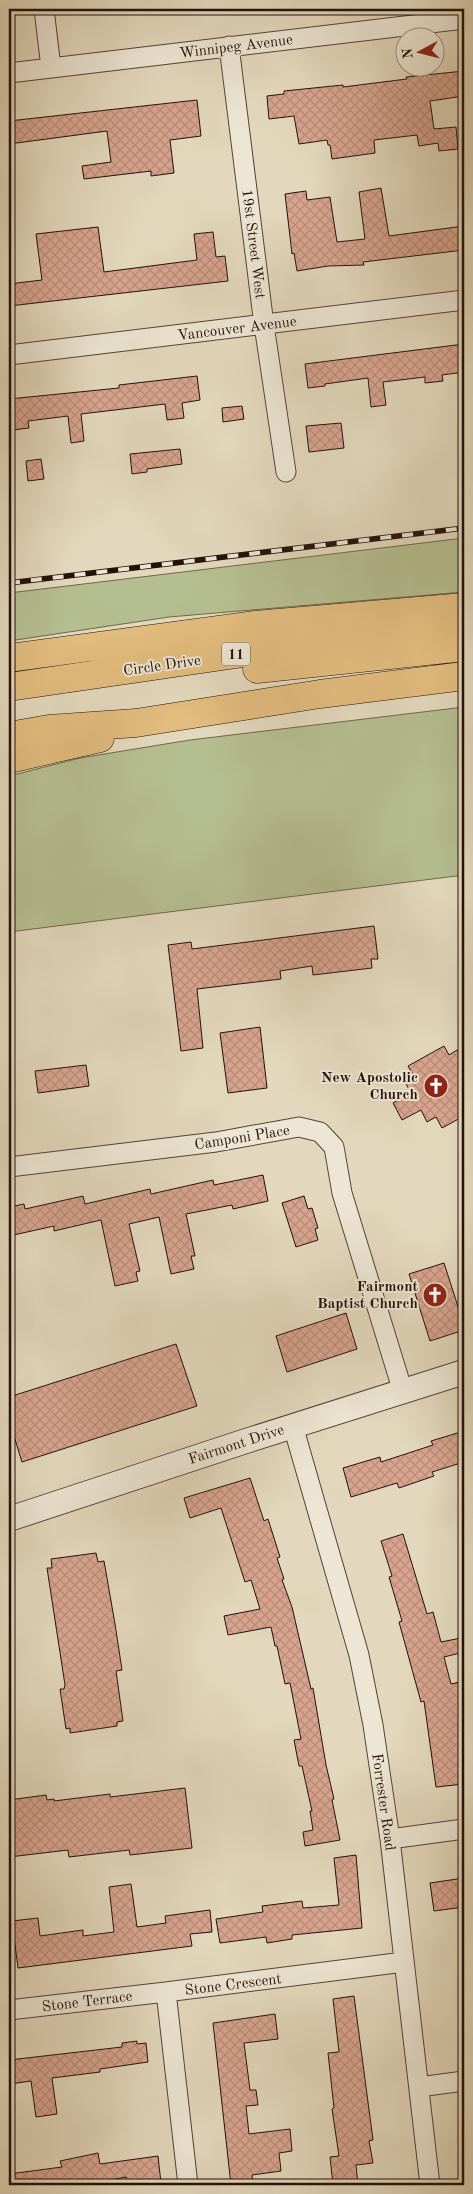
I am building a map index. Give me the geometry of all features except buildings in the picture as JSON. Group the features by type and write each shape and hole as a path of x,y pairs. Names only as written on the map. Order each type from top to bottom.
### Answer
{"highway":[{"path":"9,658 254,625 464,607"},
{"name":"Circle Drive","path":"9,687 250,652 464,625"},
{"path":"37,683 300,666 464,647"},
{"path":"9,736 48,728 136,723 320,694 464,676"},
{"path":"9,759 97,739 136,723"}],"street":[{"path":"44,9 50,68"},
{"name":"Winnipeg Avenue","path":"9,73 453,17"},
{"name":"19st Street West","path":"229,46 264,324 286,472"},
{"name":"Vancouver Avenue","path":"9,355 464,300"},
{"name":"Camponi Place","path":"9,1167 216,1142 299,1127 320,1132 334,1147 342,1193 403,1392"},
{"name":"Fairmont Drive","path":"9,1519 464,1372"},
{"name":"Forrester Road","path":"293,1426 359,1655 373,1725 390,1839 430,2185"},
{"path":"390,1839 464,1829"},
{"name":"Stone Crescent","path":"188,2185 166,1992 404,1962"},
{"name":"Stone Terrace","path":"9,2010 166,1992"},
{"path":"419,2087 464,2081"}],"green space":[{"path":"464,538 464,592 169,617 9,641 9,593"},
{"path":"464,707 464,875 9,932 9,776 80,758 190,740"}],"railway":[{"path":"9,583 464,528"}],"place":[{"name":"New Apostolic Church","path":"436,1086"},
{"name":"Fairmont Baptist Church","path":"435,1295"}]}
